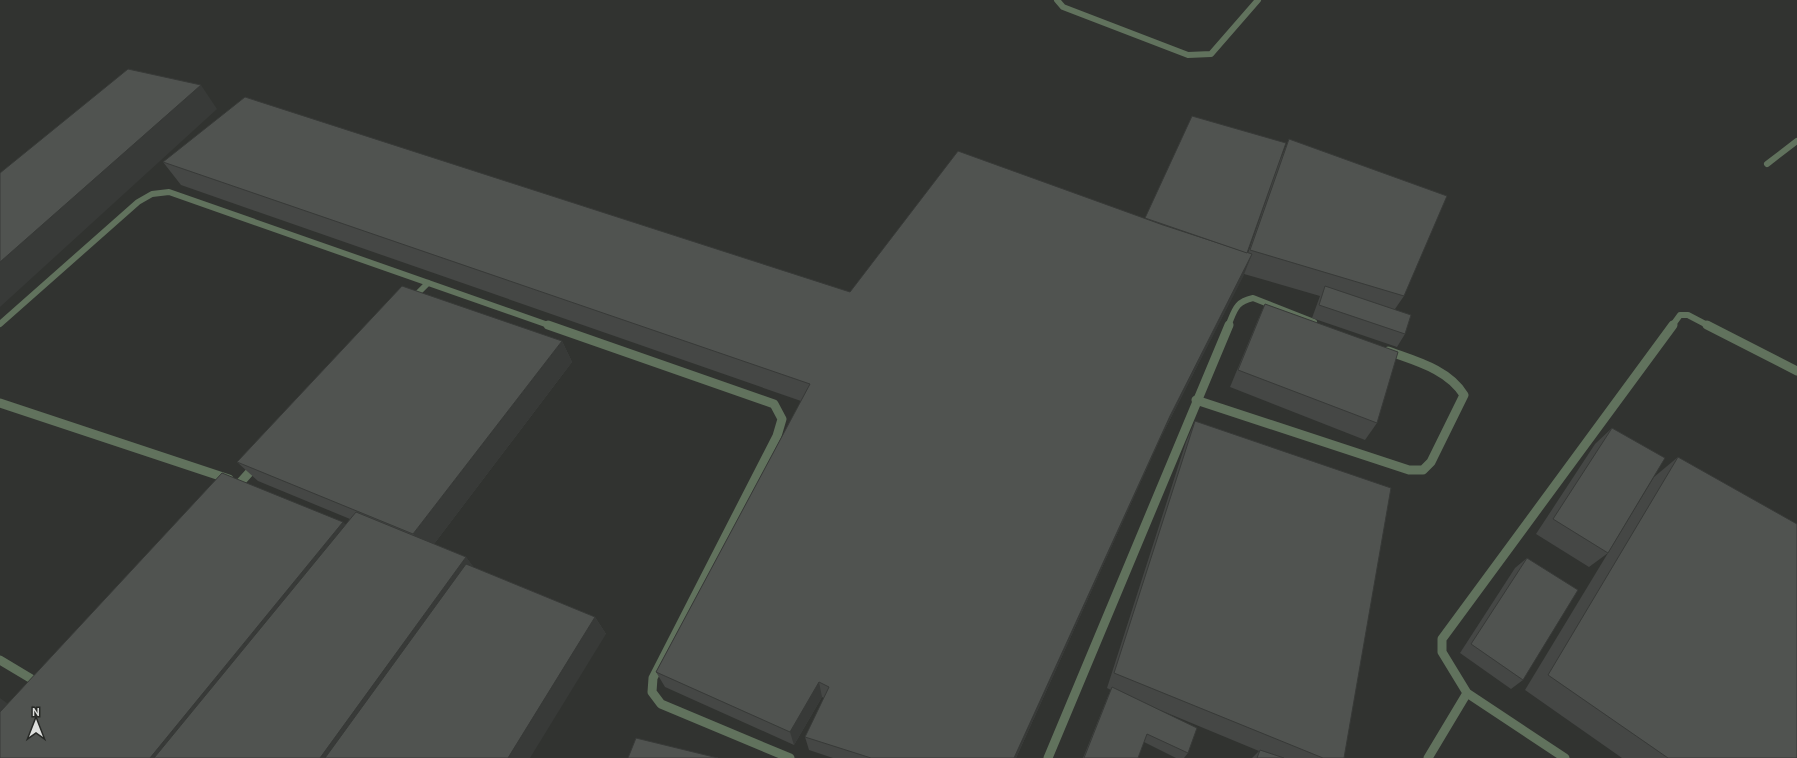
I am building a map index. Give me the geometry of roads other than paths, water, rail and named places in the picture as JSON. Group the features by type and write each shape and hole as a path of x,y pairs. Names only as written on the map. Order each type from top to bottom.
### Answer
{"lane":[{"path":"1057,0 1063,7 1188,55 1211,54 1258,0"},
{"path":"1767,164 1797,141"},
{"path":"0,324 138,202 152,194 169,192 774,404 782,419 777,436 653,678 652,692 661,704 790,758"},
{"path":"406,306 428,283"},
{"path":"1048,758 1196,400 1237,305 1244,300 1253,298 1326,327"},
{"path":"1565,758 1467,693 1442,652 1442,639 1680,314 1688,314 1797,371"},
{"path":"1196,400 1409,470 1423,470 1431,462 1464,395 1461,388 1434,370 1376,347"},
{"path":"0,403 221,476 237,486 261,461"},
{"path":"0,660 48,689"},
{"path":"1428,758 1467,693"}]}
